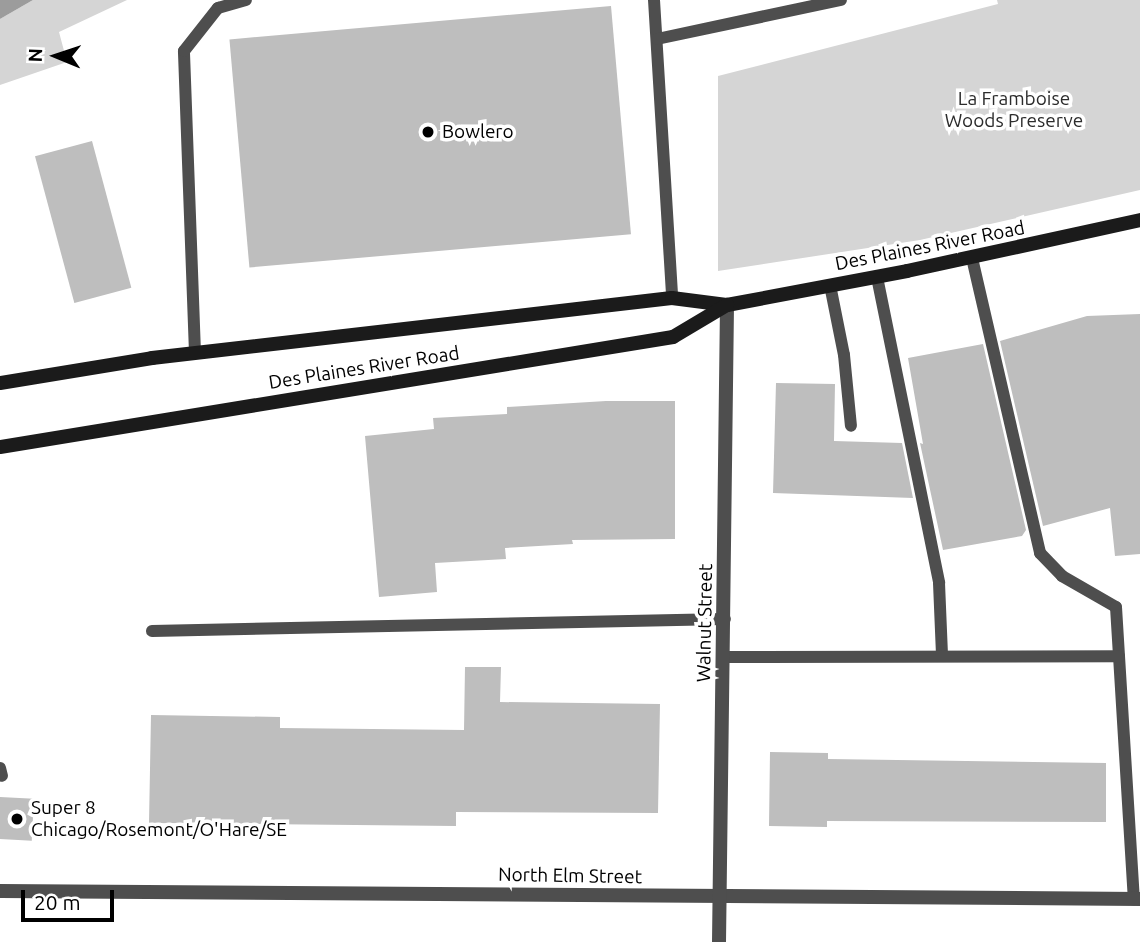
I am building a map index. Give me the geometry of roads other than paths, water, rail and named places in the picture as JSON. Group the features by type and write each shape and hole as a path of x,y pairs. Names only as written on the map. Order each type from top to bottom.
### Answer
{"main road":[{"name":"Des Plaines River Road","path":"0,383 195,353 673,298 727,305 972,258 1140,220"},
{"name":"Des Plaines River Road","path":"0,447 673,337 727,305"}],"street":[{"name":"Walnut Street","path":"719,942 727,305"},
{"name":"North Elm Street","path":"0,891 1137,900"}],"lane":[{"path":"195,353 184,51 218,8 246,0"},
{"path":"654,0 673,298"},
{"path":"657,39 841,0"},
{"path":"972,258 1040,553 1062,576 1116,607 1137,900"},
{"path":"877,277 939,583 942,656"},
{"path":"830,285 844,355 850,426"},
{"path":"152,631 725,619"},
{"path":"724,657 1119,656"}],"place":[{"name":"Bowlero","path":"428,132"},
{"name":"Super 8 Chicago/Rosemont/O'Hare/SE","path":"17,819"}],"park label":[{"name":"La Framboise Woods Preserve","path":"1014,110"}]}
